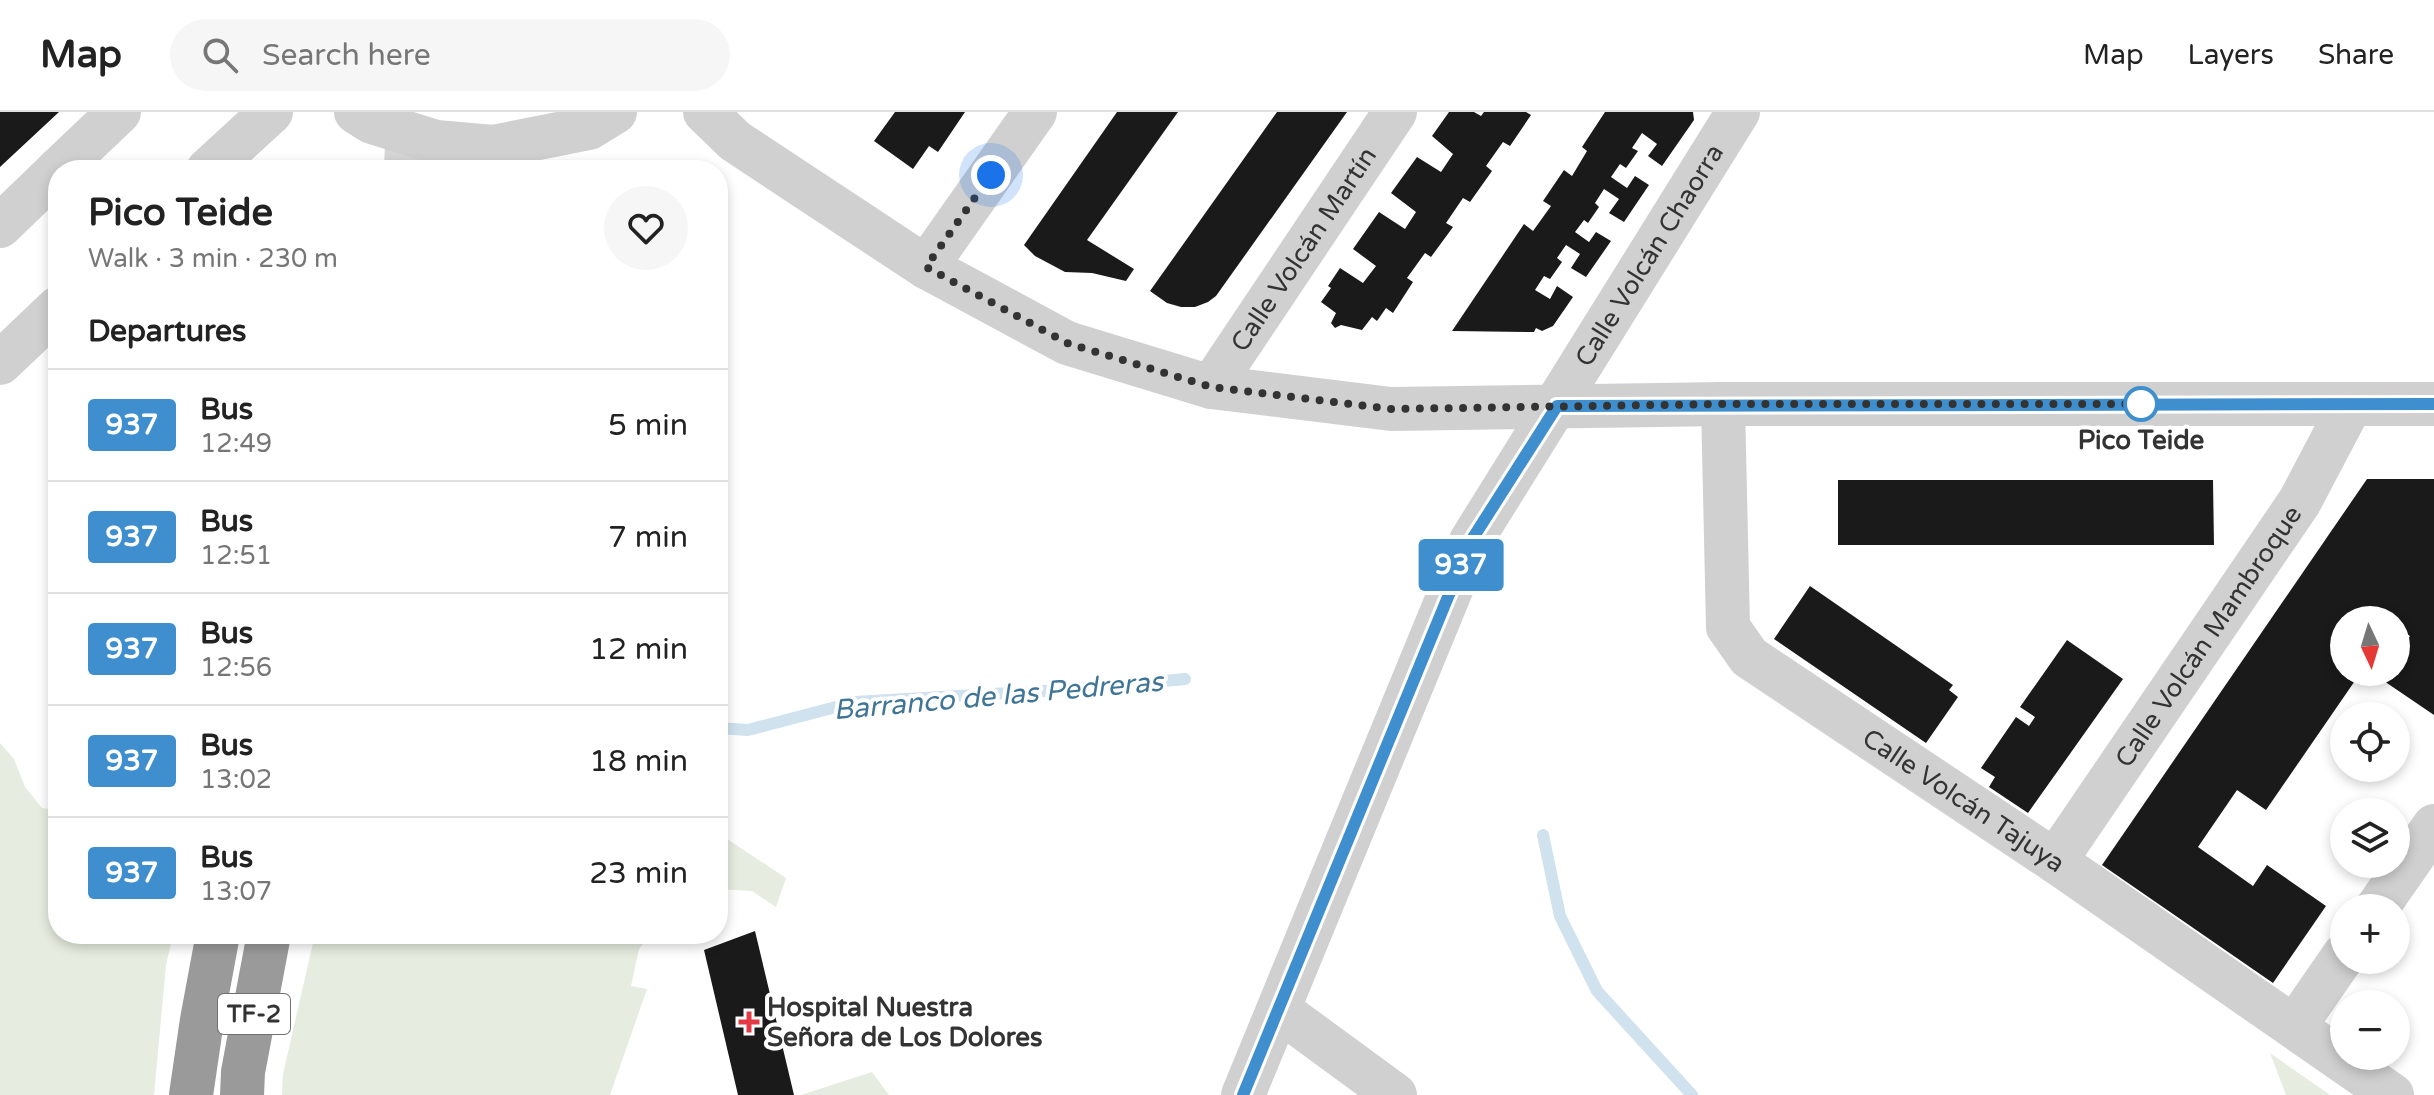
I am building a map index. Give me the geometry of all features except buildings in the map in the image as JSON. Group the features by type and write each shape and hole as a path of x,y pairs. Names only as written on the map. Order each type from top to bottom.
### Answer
{"highway":[{"name":"TF-2","path":"191,1095 216,944"},
{"name":"TF-2","path":"242,1095 243,1072 267,944"}],"street":[{"path":"69,160 119,112"},
{"path":"219,160 271,112"},
{"path":"356,112 372,122 436,142 493,147 589,128 615,112"},
{"path":"705,112 735,141 926,267 1067,343 1211,387 1391,409 1723,404 2434,404"},
{"path":"926,267 1035,112"},
{"name":"Calle Volcán Martín","path":"1211,387 1395,112"},
{"name":"Calle Volcán Chaorra","path":"1243,1095 1471,541 1738,112"},
{"path":"0,226 48,180"},
{"path":"0,363 48,317"},
{"name":"Calle Volcán Tajuya","path":"1723,404 1728,627 1749,657 2055,861 2392,1095"},
{"name":"Calle Volcán Mambroque","path":"2055,861 2300,501 2351,404"},
{"path":"2387,894 2434,826"},
{"path":"2295,1026 2331,974"},
{"path":"1279,1010 1395,1095"}],"shaded area":[{"path":"0,743 14,759 25,787 42,808 48,809 48,944 171,944 154,1095 0,1095"},
{"path":"728,840 786,878 776,907 752,891 728,890"},
{"path":"313,944 643,944 639,949 631,986 647,989 610,1095 282,1095 283,1074"},
{"path":"2270,1053 2330,1095 2286,1095"},
{"path":"872,1072 889,1095 801,1095"}],"waterway":[{"name":"Barranco de las Pedreras","path":"728,729 748,730 855,702 1079,689 1185,679"},
{"name":"Barranco de las Pedreras","path":"1543,835 1560,916 1597,991 1692,1095"}],"tunnel":[{"path":"406,160 408,112"},
{"path":"460,160 461,112"}],"bus line":[{"name":"937","path":"1243,1095 1471,541 1557,406 2434,404"}],"place":[{"name":"Pico Teide","path":"2141,404"},
{"name":"Hospital Nuestra Señora de Los Dolores","path":"749,1022"}],"route":[{"path":"991,175 926,267 1067,343 1211,387 1391,409 1723,404 2141,404"}]}
